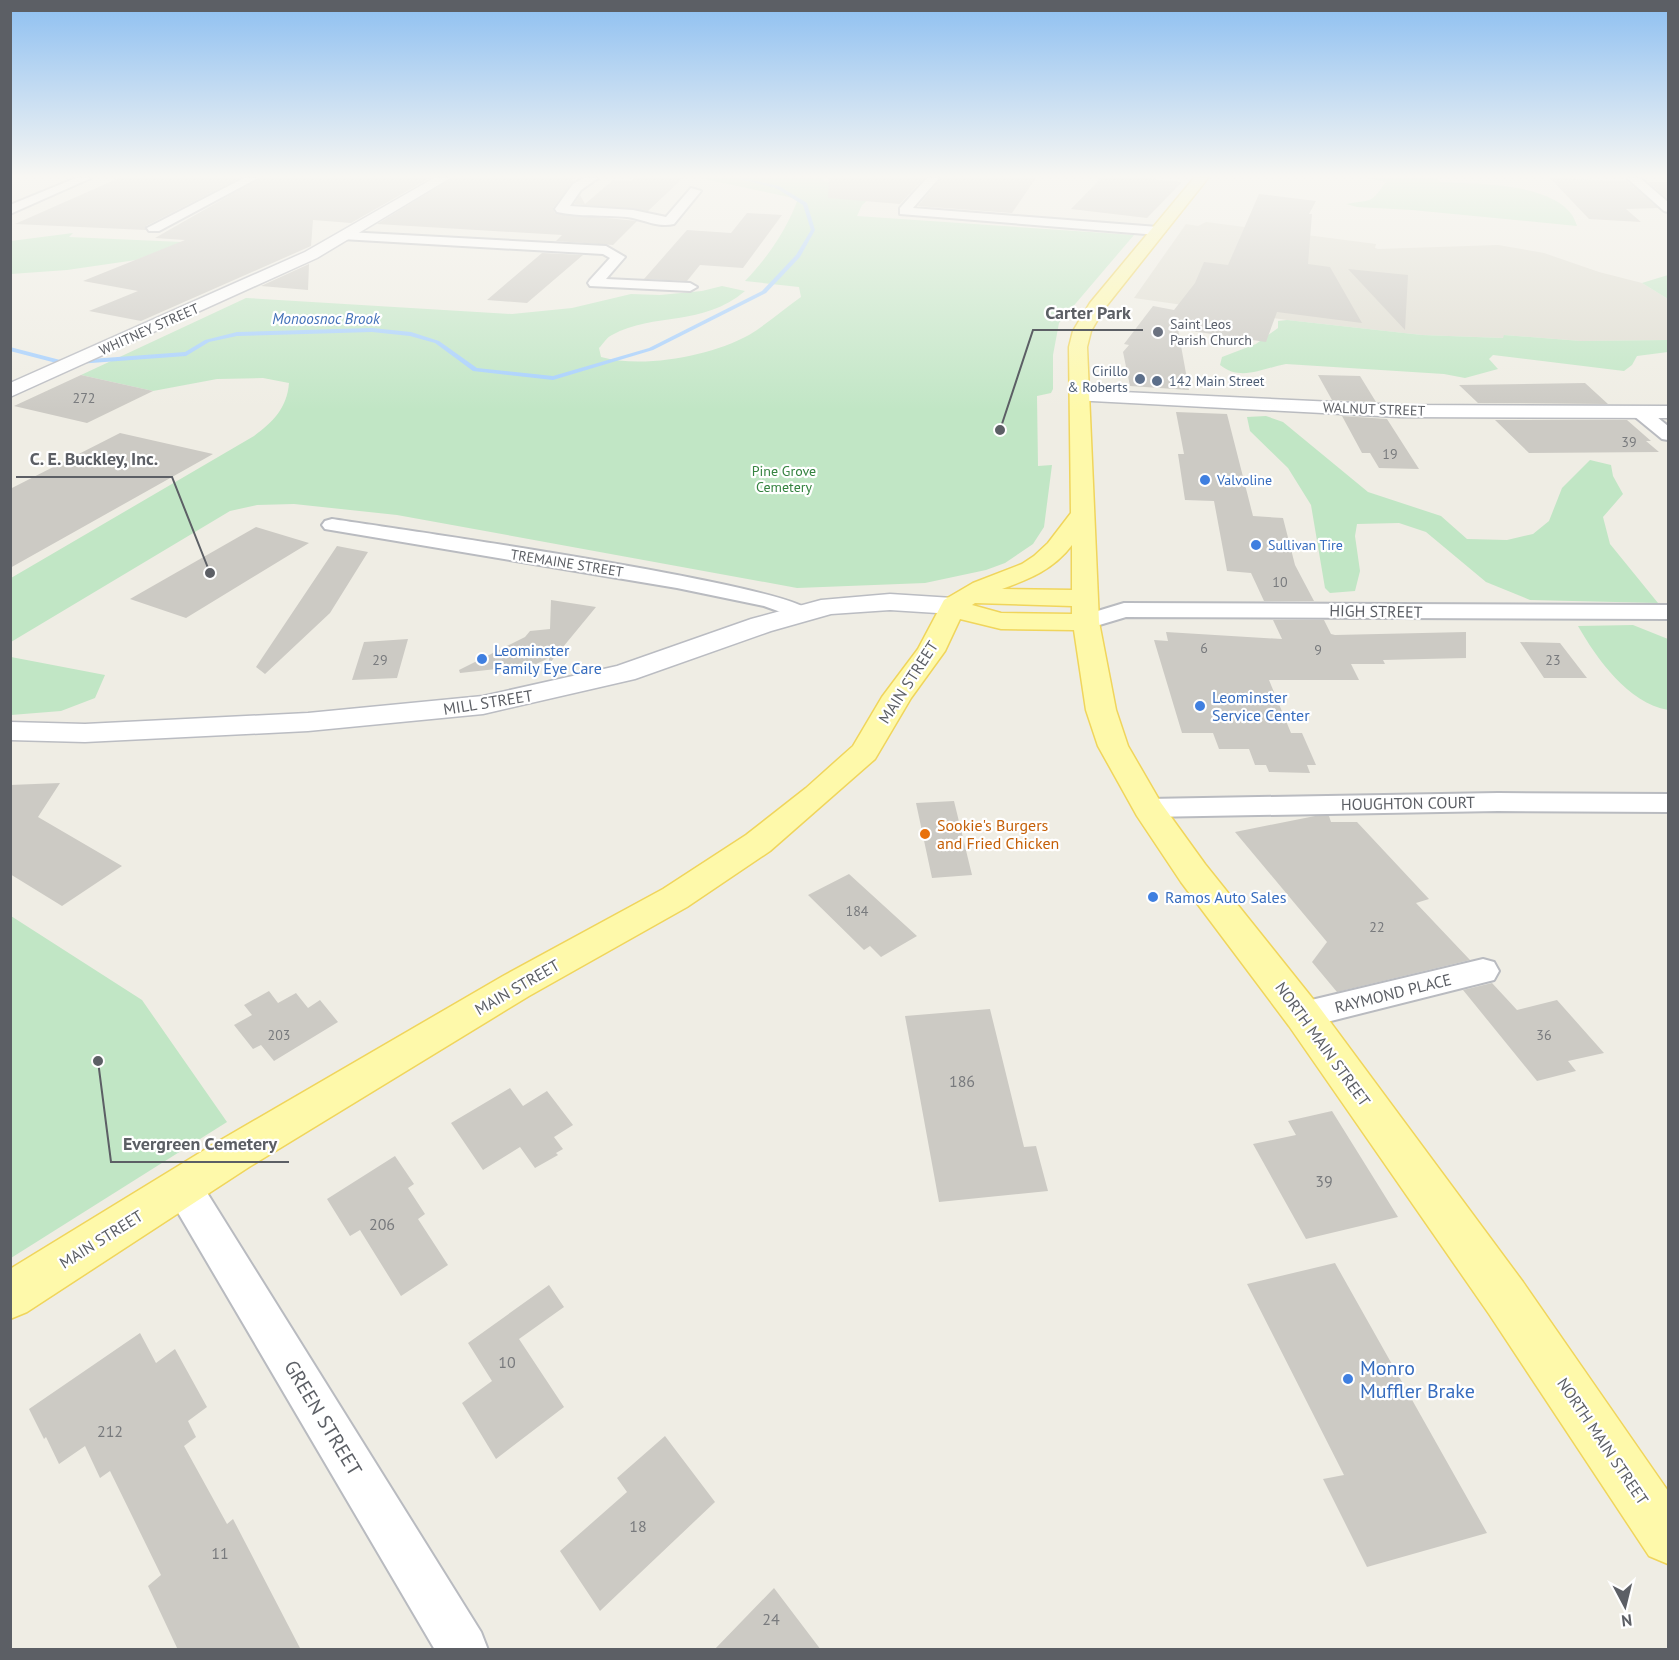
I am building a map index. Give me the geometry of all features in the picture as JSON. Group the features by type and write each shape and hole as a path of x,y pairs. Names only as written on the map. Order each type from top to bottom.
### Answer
{"main road":[{"name":"WHITNEY STREET","path":"10,391 246,286 308,255"},
{"path":"953,606 982,588 1031,569 1043,561 1057,548 1084,512 1078,347 1082,331 1096,307 1138,255"},
{"name":"WALNUT STREET","path":"1080,396 1399,411 1668,412"},
{"name":"NORTH MAIN STREET","path":"1084,512 1086,610 1101,710 1113,746 1148,808 1192,873 1304,1015 1506,1298 1668,1537"},
{"name":"MILL STREET","path":"10,731 86,733 308,722 483,705 625,673 800,612 862,602 953,606"},
{"path":"953,606 972,616 994,620 1086,610"},
{"name":"MAIN STREET","path":"10,1296 183,1187 516,986 675,898 758,843 817,795 864,752 897,697 931,651 953,606"}],"street":[{"path":"615,255 618,257 595,283 690,287"},
{"path":"1640,412 1668,435"},
{"name":"TREMAINE STREET","path":"332,525 677,581 770,601 800,612"},
{"name":"HIGH STREET","path":"1086,610 1668,612"},
{"name":"HOUGHTON COURT","path":"1148,808 1497,802 1668,803"},
{"name":"RAYMOND PLACE","path":"1304,1015 1483,971"},
{"name":"GREEN STREET","path":"183,1187 463,1650"}],"shaded area":[{"path":"1164,255 1551,255 1599,272 1642,283 1668,299 1668,340 1581,341 1504,335 1504,338 1422,335 1287,320 1134,298"}],"green space":[{"path":"11,255 148,255 136,260 67,270 11,274"},
{"name":"Pine Grove Cemetery","path":"767,255 1117,255 1059,323 1053,355 1053,389 1051,393 1037,396 1038,466 1052,465 1044,527 1033,544 1005,563 986,570 925,583 797,588 397,515 294,504 257,505 230,511 11,642 11,578 254,436 278,414 288,392 289,383 263,378 217,379 153,391 81,375 246,298 512,314 572,308 631,294 660,295 702,291 722,286 745,291 712,310 628,328 610,336 599,348 601,357 618,360 636,362 677,358 716,349 749,335 801,297 799,287 745,281"},
{"path":"1668,275 1668,299 1642,283"},
{"path":"1287,320 1422,335 1503,338 1504,335 1581,341 1668,340 1668,352 1637,356 1632,365 1624,371 1493,355 1489,359 1498,369 1465,378 1444,374 1286,364 1261,371 1236,373 1220,365 1222,357 1256,344 1278,328 1278,321"},
{"path":"1266,416 1283,422 1368,492 1441,516 1467,539 1507,540 1533,534 1549,521 1562,488 1590,460 1611,465 1613,476 1623,494 1603,517 1610,544 1658,603 1530,600 1486,582 1426,532 1399,523 1357,524 1355,536 1360,571 1355,591 1330,593 1325,588 1311,505 1288,468 1250,431 1247,417"},
{"path":"1633,625 1668,639 1668,710 1640,699 1615,678 1594,652 1578,626"},
{"path":"11,657 105,675 95,698 61,711 11,715"},
{"path":"11,916 142,1000 227,1122 11,1258"}],"building":[{"path":"147,255 290,255 141,321 89,311 138,291 83,281"},
{"path":"539,255 582,255 527,303 487,300"},
{"path":"665,255 752,255 743,268 700,265 687,281 644,279"},
{"path":"1232,255 1309,255 1308,264 1330,267 1362,323 1277,312 1266,342 1178,329 1189,390 1130,386 1123,352 1129,345 1124,344 1153,306 1174,310 1195,283 1204,262 1228,265"},
{"path":"309,264 308,290 261,286"},
{"path":"1348,269 1408,275 1405,330"},
{"path":"81,375 153,391 87,423 14,406"},
{"path":"1318,375 1360,376 1376,402 1332,400"},
{"path":"1585,383 1608,404 1478,403 1459,385"},
{"path":"1176,412 1227,414 1253,516 1283,518 1295,565 1314,601 1264,601 1251,573 1227,571 1214,501 1185,500 1178,454 1184,454"},
{"path":"1342,416 1387,419 1419,469 1379,468 1370,453 1362,453"},
{"path":"1495,420 1627,420 1651,441 1646,441 1659,452 1529,453"},
{"path":"120,433 213,454 10,568 10,489"},
{"path":"256,527 309,543 186,618 130,599"},
{"path":"337,546 368,552 330,613 265,674 256,667"},
{"path":"551,600 596,607 549,664 549,658 534,665 460,673 459,670 525,637 530,631 550,629"},
{"path":"1273,620 1324,620 1331,634 1335,635 1466,632 1466,658 1383,660 1385,664 1351,664 1359,680 1269,680 1291,733 1302,733 1316,765 1307,765 1310,773 1269,772 1266,765 1255,765 1249,749 1219,749 1213,733 1182,733 1154,640 1168,641 1166,632 1282,639"},
{"path":"408,639 397,678 352,680 364,642"},
{"path":"1520,642 1560,643 1587,678 1544,678"},
{"path":"60,783 38,817 122,866 62,906 10,874 10,785"},
{"path":"954,801 972,875 932,878 916,803"},
{"path":"1315,816 1329,816 1331,822 1357,822 1429,899 1416,903 1470,960 1337,992 1312,962 1327,942 1235,832"},
{"path":"849,874 917,936 881,957 870,946 864,950 808,895"},
{"path":"1492,983 1517,1010 1557,1000 1604,1053 1568,1061 1576,1071 1537,1081 1463,990"},
{"path":"269,991 278,1003 296,993 308,1008 320,1000 338,1022 274,1061 261,1045 253,1049 234,1025 252,1015 244,1005"},
{"path":"990,1009 1024,1147 1036,1146 1048,1191 939,1202 905,1016"},
{"path":"510,1088 523,1106 547,1091 573,1125 554,1137 563,1149 556,1153 558,1155 535,1168 520,1147 483,1170 451,1123"},
{"path":"1332,1111 1398,1217 1306,1239 1253,1144 1296,1135 1288,1121"},
{"path":"395,1156 414,1184 408,1188 425,1214 418,1219 448,1265 401,1296 360,1230 350,1236 327,1199"},
{"name":"Monro Muffler Brake","path":"1335,1263 1487,1533 1367,1567 1323,1479 1344,1475 1247,1284"},
{"path":"549,1285 564,1307 519,1339 564,1407 496,1459 462,1403 492,1381 468,1343"},
{"path":"140,1333 156,1363 175,1349 207,1407 188,1421 196,1437 184,1446 227,1524 233,1519 301,1650 178,1650 148,1586 161,1575 110,1471 100,1478 85,1446 59,1464 46,1437 44,1439 29,1409"},
{"path":"665,1436 715,1502 600,1611 560,1551 627,1492 617,1478"},
{"path":"774,1588 821,1650 714,1650"}],"waterway":[{"name":"Monoosnoc Brook","path":"10,349 64,363 186,354 207,341 237,334 372,330 411,334 437,342 475,370 553,378 651,349 764,292 798,255"}],"place":[{"name":"Saint Leos Parish Church","path":"1158,332"},
{"name":"Cirillo & Roberts","path":"1140,379"},
{"name":"142 Main Street","path":"1157,381"},
{"name":"Carter Park","path":"1000,430"},
{"name":"Valvoline","path":"1205,480"},
{"name":"Sullivan Tire","path":"1256,545"},
{"name":"C. E. Buckley, Inc.","path":"210,573"},
{"name":"Leominster Family Eye Care","path":"482,659"},
{"name":"Leominster Service Center","path":"1200,706"},
{"name":"Sookie's Burgers and Fried Chicken","path":"925,834"},
{"name":"Ramos Auto Sales","path":"1153,897"},
{"name":"Evergreen Cemetery","path":"98,1061"},
{"name":"Monro Muffler Brake","path":"1348,1379"}]}
